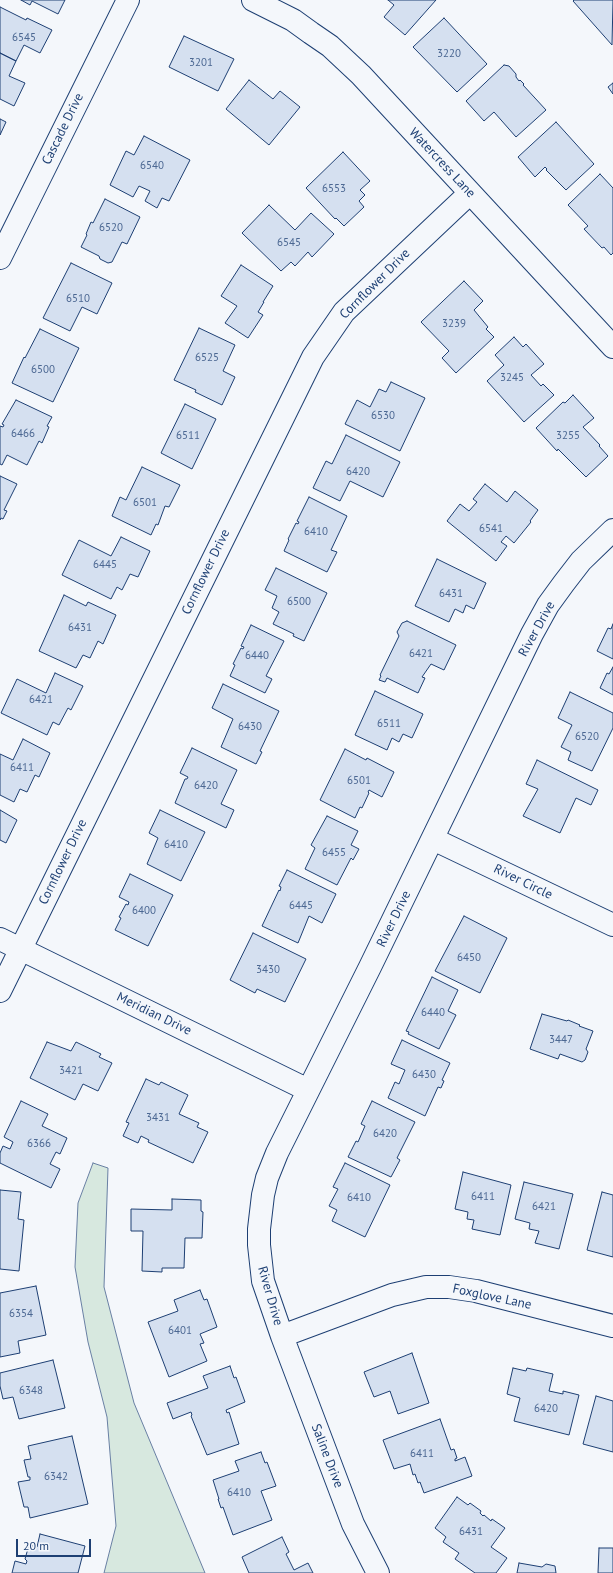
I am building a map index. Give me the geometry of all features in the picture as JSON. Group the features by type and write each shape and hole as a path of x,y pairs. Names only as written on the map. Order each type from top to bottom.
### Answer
{"street":[{"name":"Cascade Drive","path":"0,258 128,0"},
{"name":"Watercress Lane","path":"253,0 293,20 330,46 361,74 613,347"},
{"name":"Cornflower Drive","path":"0,991 312,357 344,312 470,193"},
{"name":"River Drive","path":"282,1336 263,1281 259,1245 260,1212 264,1189 272,1165 433,839 532,634 548,605 564,583 582,561 613,530"},
{"name":"River Circle","path":"433,839 613,925"},
{"name":"Meridian Drive","path":"0,939 308,1090"},
{"name":"Foxglove Lane","path":"282,1336 386,1297 426,1287 449,1287 476,1291 613,1326"},
{"name":"Saline Drive","path":"282,1336 353,1524 378,1573"}],"shaded area":[{"path":"93,1163 108,1168 104,1287 134,1403 205,1573 104,1573 116,1526 107,1417 88,1342 75,1267 78,1203"}],"building":[{"path":"21,0 65,0 58,14 32,1 30,5"},
{"path":"388,0 436,0 405,35 384,17 394,5"},
{"path":"613,0 612,45 573,1"},
{"path":"0,7 26,20 27,18 52,30 40,53 24,45 16,61 0,53"},
{"path":"444,18 487,64 457,92 413,47"},
{"path":"184,36 234,59 218,91 169,67"},
{"path":"0,53 16,61 9,76 25,83 14,106 0,99"},
{"path":"504,65 509,66 516,74 519,81 520,80 524,84 523,85 546,110 516,137 494,112 484,121 466,101"},
{"path":"249,80 273,99 280,91 300,107 269,145 226,109"},
{"path":"613,83 613,94 608,87"},
{"path":"0,119 6,122 0,135"},
{"path":"556,122 594,164 566,190 546,170 547,169 545,167 535,177 518,157"},
{"path":"144,136 190,160 169,201 162,198 157,208 145,201 150,191 139,186 133,197 110,185 126,151 134,155"},
{"path":"343,152 370,181 360,190 365,195 359,201 364,207 344,226 336,218 335,219 306,188"},
{"path":"600,174 613,188 613,253 611,255 604,247 602,248 584,229 588,226 568,205"},
{"path":"105,199 140,217 127,244 122,242 112,262 108,263 100,259 99,256 81,247 91,222 93,223"},
{"path":"269,205 295,230 311,213 334,234 312,257 308,252 295,266 291,262 281,271 242,233"},
{"path":"71,263 112,283 97,314 82,307 70,331 43,318"},
{"path":"241,265 273,286 258,312 263,315 248,338 225,323 237,306 221,296"},
{"path":"464,281 483,301 474,310 488,327 486,329 494,337 456,373 442,358 449,351 421,322"},
{"path":"199,328 235,345 223,371 235,377 222,405 195,392 196,390 174,380"},
{"path":"40,329 79,348 53,402 12,383 24,357 25,358"},
{"path":"514,337 523,347 526,344 544,364 531,375 541,386 543,384 554,395 524,422 487,381 504,365 495,355"},
{"path":"391,382 425,398 400,451 345,424 357,400 370,407 379,389 386,392"},
{"path":"573,395 594,418 583,427 608,456 586,477 558,449 557,451 536,428 563,402 565,403"},
{"path":"16,400 52,417 47,426 49,427 42,443 39,441 27,465 7,455 2,465 0,464 0,426 3,427 4,425 2,424"},
{"path":"185,404 216,419 192,469 161,453"},
{"path":"346,435 400,462 383,497 350,481 340,501 313,488 326,461 332,464"},
{"path":"142,467 180,485 169,507 165,506 158,525 156,524 151,535 112,516 120,497 126,500"},
{"path":"0,476 17,484 4,510 7,511 3,519 1,518 0,520"},
{"path":"485,484 507,502 515,491 538,510 530,521 531,522 514,543 506,536 501,542 507,546 496,561 447,521 460,504 469,511 477,502 473,499"},
{"path":"309,497 347,516 331,550 337,552 327,572 284,551 296,523 298,524 299,522 297,521"},
{"path":"121,537 150,551 138,577 130,574 122,590 117,587 111,599 62,575 79,540 111,556"},
{"path":"437,559 486,583 474,609 466,605 463,613 455,609 449,622 415,606"},
{"path":"276,568 327,593 304,641 293,636 294,634 273,624 279,612 272,608 277,596 265,590"},
{"path":"64,595 86,606 88,602 116,615 103,644 98,641 90,658 83,655 76,668 39,651"},
{"path":"407,621 456,645 444,670 431,664 422,677 425,678 418,693 387,678 385,682 379,680 399,636 397,632 402,623"},
{"path":"613,624 613,659 597,651 608,628 611,629"},
{"path":"251,625 284,641 266,676 272,679 265,693 230,676 235,665 233,664 241,648 243,649 244,647 241,646"},
{"path":"613,667 613,695 600,688 607,673 609,674"},
{"path":"55,673 83,686 71,710 68,708 59,725 53,722 47,735 1,713 17,679 46,693"},
{"path":"223,684 279,711 260,751 262,752 256,764 221,747 233,719 212,708"},
{"path":"375,691 423,714 412,738 403,734 399,742 392,738 387,750 355,735"},
{"path":"570,692 613,713 613,728 592,771 568,760 571,752 561,747 572,725 558,718"},
{"path":"23,739 50,753 39,777 35,775 27,792 20,789 14,802 0,795 0,754 13,760"},
{"path":"192,748 237,770 221,804 234,810 226,828 175,803 185,779 188,777 180,773"},
{"path":"345,749 366,760 367,758 394,772 382,797 369,790 362,808 360,807 355,818 320,800"},
{"path":"537,760 598,790 591,805 576,798 560,833 523,816 538,789 526,784"},
{"path":"0,810 17,820 6,843 0,840"},
{"path":"160,810 205,832 181,881 147,864 158,838 149,833"},
{"path":"327,816 358,831 351,845 359,849 353,860 351,858 337,885 305,869 315,848 311,845"},
{"path":"287,870 336,894 322,923 309,916 298,943 262,926 279,890 280,891 281,887 279,886"},
{"path":"130,874 173,895 148,946 115,930 121,918 119,917 126,904 128,905 129,902 119,897"},
{"path":"464,916 507,938 480,993 435,971"},
{"path":"253,933 306,959 285,1002 257,989 255,993 230,980"},
{"path":"432,977 458,990 448,1011 456,1015 439,1049 408,1034 409,1032 406,1031"},
{"path":"542,1014 568,1020 593,1031 586,1049 588,1052 585,1060 582,1062 560,1054 558,1059 530,1049"},
{"path":"402,1040 450,1063 442,1080 444,1081 441,1088 438,1087 425,1116 388,1098 395,1082 399,1084 405,1070 391,1064"},
{"path":"47,1042 71,1051 76,1042 101,1054 99,1057 112,1063 98,1091 83,1084 75,1100 30,1078"},
{"path":"146,1079 159,1085 161,1082 188,1095 179,1114 199,1123 197,1127 208,1132 193,1163 148,1142 149,1140 141,1136 138,1143 123,1136 129,1123 126,1122"},
{"path":"21,1101 48,1114 42,1126 67,1138 60,1154 56,1152 50,1164 60,1169 51,1188 0,1163 0,1153 3,1146 10,1149 13,1142 4,1137"},
{"path":"372,1101 415,1122 397,1158 400,1160 391,1177 348,1157 356,1141 358,1142 365,1126 361,1124"},
{"path":"345,1163 390,1185 365,1237 332,1221 337,1210 329,1206 338,1189 333,1187"},
{"path":"463,1172 511,1185 500,1235 472,1229 474,1220 467,1219 468,1212 455,1209"},
{"path":"524,1182 573,1194 559,1249 535,1243 539,1231 529,1229 530,1223 515,1219"},
{"path":"0,1190 21,1192 18,1219 24,1220 19,1271 0,1269"},
{"path":"602,1192 613,1195 613,1257 587,1250"},
{"path":"172,1199 201,1200 201,1211 203,1212 202,1238 185,1238 184,1268 162,1268 162,1272 142,1271 143,1231 131,1231 131,1209 172,1210"},
{"path":"36,1286 46,1335 18,1341 20,1353 0,1357 0,1293"},
{"path":"200,1290 204,1300 207,1299 217,1327 200,1334 204,1343 200,1344 207,1361 169,1377 148,1322 178,1311 174,1300"},
{"path":"412,1353 429,1403 398,1414 390,1391 374,1397 364,1372"},
{"path":"53,1360 65,1408 19,1419 13,1397 3,1399 0,1386 0,1373"},
{"path":"230,1366 234,1378 236,1377 245,1402 226,1410 227,1413 229,1412 239,1444 207,1455 191,1416 191,1412 173,1419 167,1403 208,1388 203,1376"},
{"path":"513,1368 526,1371 527,1368 553,1374 549,1391 563,1394 563,1391 579,1395 569,1435 514,1421 520,1398 507,1394"},
{"path":"596,1396 613,1401 613,1452 583,1444"},
{"path":"440,1419 451,1450 454,1449 457,1458 455,1461 465,1457 472,1476 424,1493 420,1482 418,1483 415,1474 413,1475 410,1464 394,1469 383,1440"},
{"path":"72,1436 88,1504 30,1518 28,1507 24,1507 18,1482 30,1480 24,1460 31,1459 28,1446"},
{"path":"261,1452 265,1463 267,1462 276,1486 261,1491 272,1520 233,1535 223,1507 221,1508 213,1480 239,1471 235,1461"},
{"path":"457,1497 468,1505 470,1503 481,1511 480,1513 483,1516 484,1515 491,1521 492,1519 505,1528 491,1547 507,1558 496,1573 475,1573 455,1559 459,1553 443,1542 446,1537 435,1528"},
{"path":"40,1534 85,1546 78,1573 12,1573 15,1561 26,1564 27,1561 25,1559 29,1545 37,1547"},
{"path":"282,1537 289,1552 286,1554 294,1570 308,1563 313,1573 249,1573 242,1557"},
{"path":"599,1548 613,1548 613,1573 598,1573"},
{"path":"519,1563 542,1567 546,1564 555,1566 556,1573 517,1573"}]}
